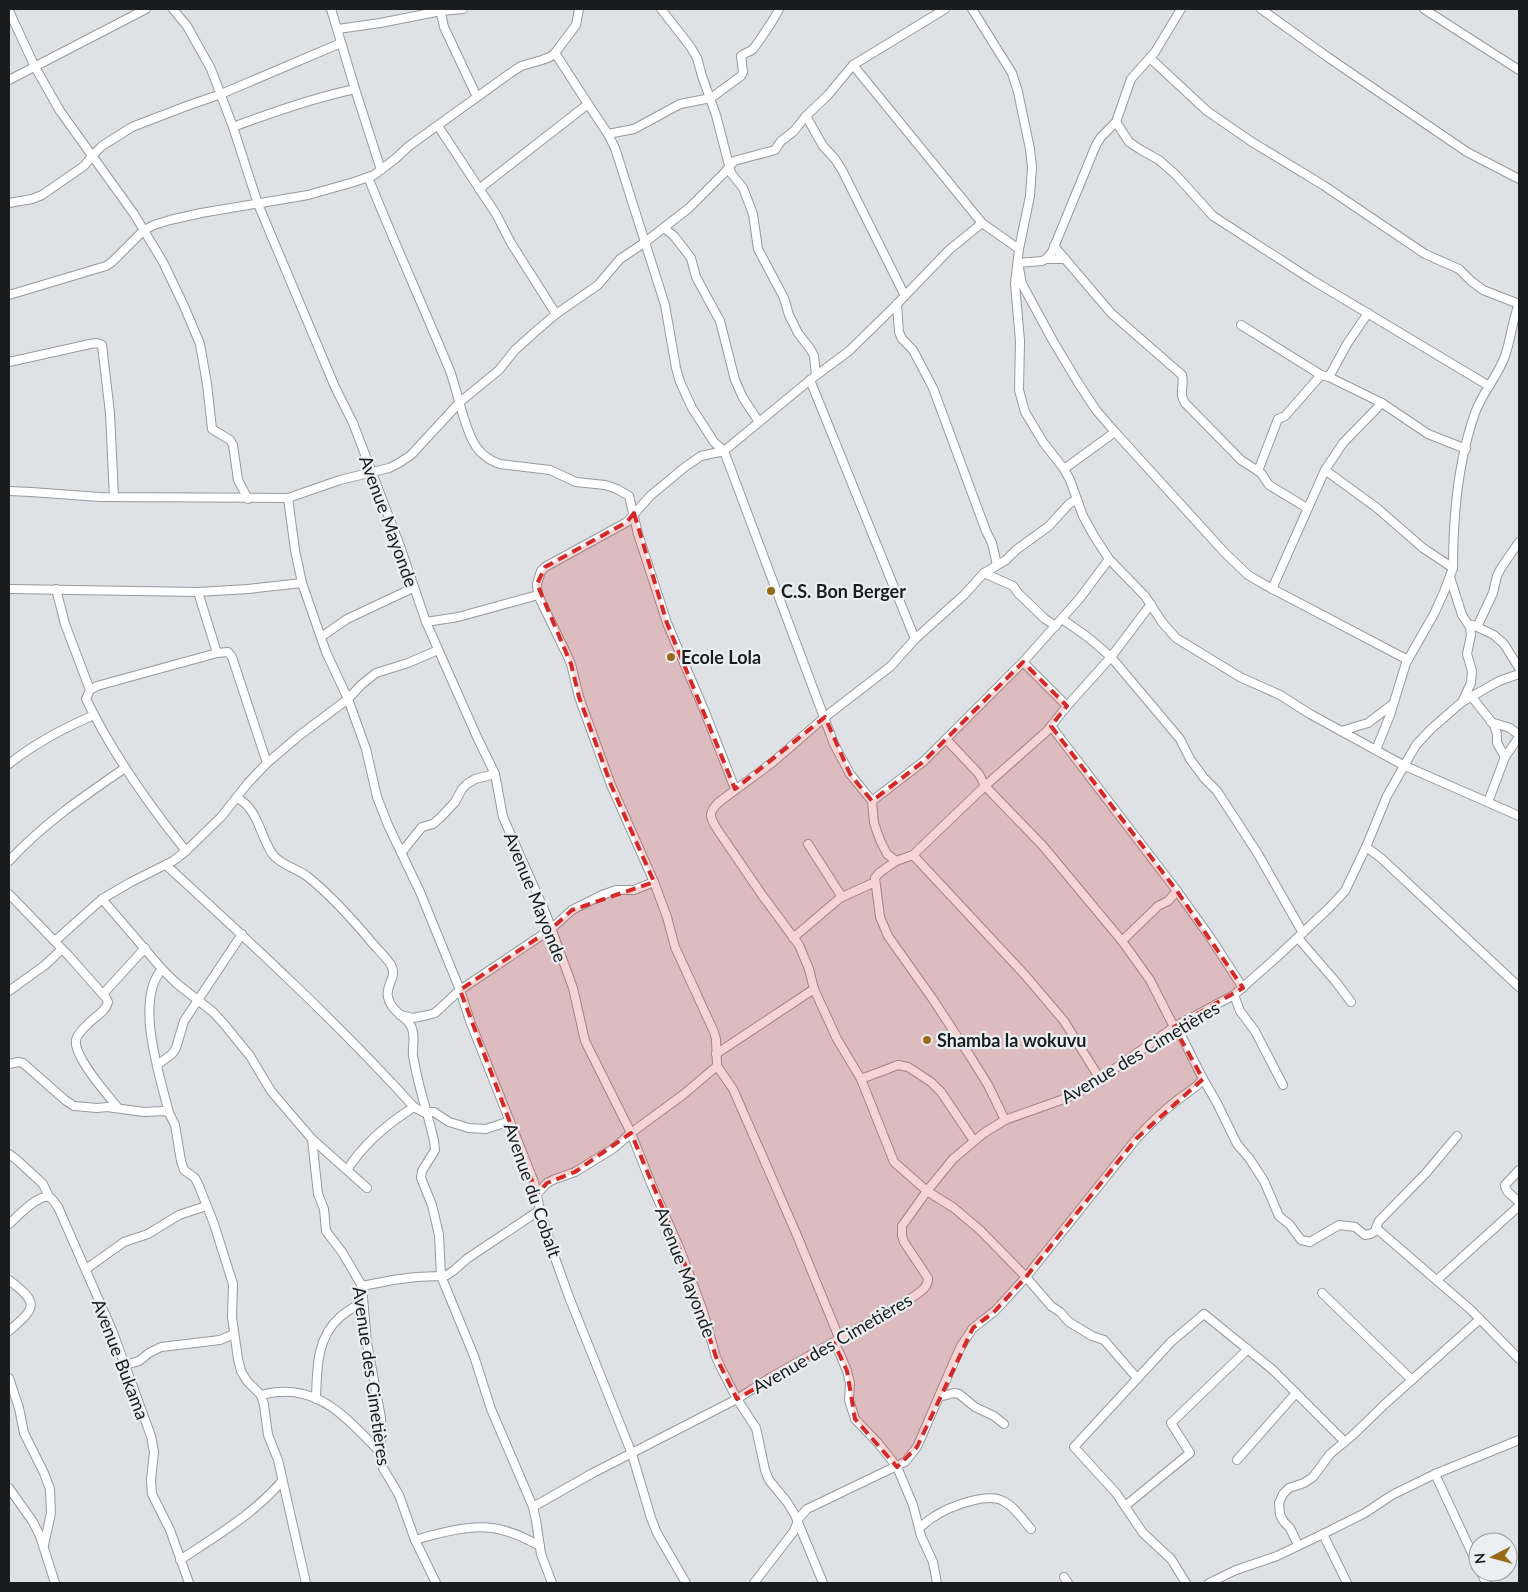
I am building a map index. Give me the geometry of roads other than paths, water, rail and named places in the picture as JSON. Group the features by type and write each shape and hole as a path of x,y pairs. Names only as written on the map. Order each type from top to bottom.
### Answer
{"street":[{"path":"9,80 146,9"},
{"name":"Avenue Mayonde","path":"173,9 187,26 204,54 221,94 258,204 335,387 354,423 426,622 453,680 476,737 495,774 503,818 552,929 572,988 585,1041 631,1132 680,1248 703,1311 716,1357 737,1399 756,1428 762,1462 770,1480 787,1502 798,1523 823,1583"},
{"path":"331,9 381,170"},
{"path":"338,29 380,23 441,10 463,9"},
{"path":"9,294 106,266 144,230 170,220 201,213 308,196 368,177 381,170 409,146 521,66 546,59 555,53 576,26 579,9"},
{"path":"661,9 697,58 711,98 731,173 743,188 753,214 758,249 784,298 789,315 798,333 814,356 813,378 916,638"},
{"path":"608,134 634,129 680,104 711,98 741,76 743,72 741,56 753,49 765,29 777,15 779,9"},
{"path":"9,491 114,497 288,498 340,480 399,464 411,455 460,402 499,370 516,350 556,314 598,286 620,260 689,208 734,161 772,152 828,95 853,65 945,9"},
{"path":"972,9 1012,73 1028,135 1031,159 1031,187 1019,249 1015,284 1020,341 1020,398 1025,412 1064,469 1083,516 1109,559 1151,604 1169,631 1183,643 1240,677 1280,695 1310,714 1403,765 1519,816"},
{"path":"1046,259 1054,246 1096,145 1116,122 1129,82 1150,58 1181,9"},
{"path":"1261,9 1467,152 1519,179"},
{"path":"1424,9 1519,70"},
{"path":"441,10 444,27 477,97"},
{"path":"9,11 35,67 60,111 144,230 163,262 200,344 212,429 230,440 233,445 237,474 248,499"},
{"path":"9,203 37,198 42,195 84,166 102,146 132,127 221,94 341,43"},
{"path":"555,53 608,134 622,167 664,305 680,382 692,408 714,442 724,451 834,744 850,774 872,801 874,823 880,840 887,854 896,861"},
{"path":"1150,58 1207,111 1245,137 1324,185 1425,254 1459,269 1483,290 1519,304 1501,367 1482,397 1474,415 1457,498 1450,577 1434,614 1408,660 1376,750"},
{"path":"853,65 982,222 1019,249"},
{"path":"233,127 297,104 355,89"},
{"path":"479,189 588,104"},
{"path":"806,116 823,146 842,170 905,296"},
{"path":"1116,122 1130,142 1159,160 1176,175 1213,216 1489,386"},
{"path":"438,126 496,214 511,243 556,314"},
{"path":"368,177 450,373 474,445 479,451 500,464 550,470 576,482 605,485 617,489 628,496 640,541 667,623 735,789"},
{"path":"937,1583 933,1562 897,1467 878,1443 855,1419 849,1400 850,1383 847,1371 796,1233 733,1089 717,1066 714,1032 672,937 654,882 611,785 579,697 571,664 538,595 537,584 538,578 545,567 627,522 650,496 686,467 701,456 724,451 849,351 948,250 982,222"},
{"path":"664,228 674,236 691,258 696,277 720,321 735,380 743,398 759,422"},
{"path":"1054,246 1112,313 1182,375 1181,394 1185,403 1241,460 1264,476 1269,485 1307,508"},
{"path":"1018,263 1046,259 1065,259"},
{"path":"1018,263 1022,284 1077,381 1115,432 1225,553 1248,575 1408,660"},
{"path":"897,304 899,332 902,339 913,350 933,388 992,543 997,565"},
{"path":"1258,471 1272,439 1278,419 1285,416 1325,376 1368,313"},
{"path":"1241,325 1325,376 1382,403 1428,434 1466,449"},
{"path":"9,362 90,344 97,343 102,345 110,413 114,497"},
{"path":"1272,589 1324,470 1343,443 1382,403"},
{"path":"1064,469 1115,432"},
{"path":"1324,470 1377,508 1422,548 1452,568"},
{"name":"Avenue du Cobalt","path":"288,498 295,550 302,583 321,637 348,699 366,749 377,797 420,892 460,990 470,1021 534,1182 540,1210 569,1298 632,1454 641,1488 657,1533 684,1582"},
{"path":"1077,499 1069,504 1048,526 1006,560 984,573 964,595 916,638 890,666 825,717 780,756 712,808 710,818 803,953 814,989 837,1039 861,1079 894,1162 980,1230 1026,1277 1047,1302 1069,1322 1092,1336 1104,1340 1137,1378"},
{"path":"1477,627 1493,593 1497,576 1516,554 1519,542"},
{"path":"872,801 924,761 1023,662 1080,598 1109,559"},
{"path":"984,573 1013,586 1045,619 1056,626"},
{"path":"1450,577 1462,615 1468,622 1494,635 1504,644 1519,668"},
{"path":"9,589 198,592 302,583"},
{"path":"321,637 348,619 414,588"},
{"path":"56,590 65,624 90,690"},
{"path":"198,592 217,653"},
{"path":"426,622 458,617 538,595"},
{"path":"1005,1120 988,1085 970,1056 888,936 880,917 875,882 876,876 896,861 913,855 977,793 1047,732 1067,706 1111,657 1151,604"},
{"path":"1062,619 1089,638 1111,657 1180,739 1190,759 1204,778 1217,791 1258,854 1300,935 1350,1002"},
{"path":"1462,702 1471,683 1472,671 1467,654 1471,635 1468,622"},
{"path":"55,941 102,899 131,882 173,862 221,817 248,782 267,763 300,735 348,699 376,673 408,663 438,650"},
{"path":"186,851 153,808 114,750 86,699 90,690 97,686 122,679 217,653 228,652 232,657 267,763"},
{"path":"1023,662 1067,706"},
{"name":"Avenue des Cimetières","path":"533,1507 552,1495 737,1399 773,1376 908,1301 928,1284 928,1278 904,1242 902,1226 927,1190 953,1159 984,1133 1005,1120 1080,1092 1100,1080 1174,1027 1234,995 1243,988 1345,890 1366,847 1386,796 1416,745 1431,729 1470,696 1499,681 1519,674"},
{"path":"1470,696 1491,722 1497,734 1497,743 1505,757"},
{"path":"1341,731 1368,723 1393,704"},
{"path":"9,764 65,728 94,715"},
{"path":"1488,802 1505,757 1519,736 1510,728 1491,722"},
{"path":"1051,726 1177,891 1243,988"},
{"path":"946,739 979,774 985,786 1043,846 1122,941 1150,980 1217,1103 1237,1144 1264,1181 1279,1216 1290,1225 1301,1240 1310,1242 1339,1225 1355,1227 1365,1235 1378,1230"},
{"path":"9,861 52,820 88,792 125,768"},
{"path":"401,853 422,827 433,824 441,817 455,802 467,784 475,779 495,774"},
{"path":"236,798 241,800 255,817 270,852 276,858 306,876 326,893 392,966 394,973 393,979 387,987 388,997 392,1007 411,1025 414,1035 413,1055 416,1073 428,1112 435,1150 422,1171 422,1178 432,1205 439,1235 441,1276 474,1356 491,1409 533,1507 541,1554 552,1583"},
{"path":"808,844 842,897"},
{"path":"1366,847 1388,864 1519,987"},
{"path":"913,855 1064,1021 1100,1080"},
{"path":"166,865 242,934 324,1014 414,1107 423,1112 434,1112 449,1122 469,1128 486,1129 510,1121"},
{"path":"400,1015 413,1018 435,1013 460,990 552,929 572,910 616,890 634,890 654,882"},
{"path":"793,938 842,897 875,882"},
{"path":"1122,941 1158,906 1168,901 1177,891"},
{"path":"9,894 55,941 108,1002 106,1008 89,1022 76,1037 76,1046 77,1052 118,1108"},
{"path":"102,899 162,969 176,983 213,1012 250,1056 271,1091 312,1139 367,1188"},
{"path":"157,1065 172,1054 176,1048 184,1021 242,934"},
{"path":"103,994 145,948"},
{"path":"9,991 45,965 62,949"},
{"path":"162,969 154,982 149,1004 149,1020 157,1065 169,1113 175,1125 184,1170 195,1178 214,1224 233,1284 231,1305 241,1371 247,1381 260,1395 264,1405 268,1435 278,1460 306,1583"},
{"path":"716,1054 814,989"},
{"path":"1234,995 1240,1012 1255,1031 1283,1085"},
{"path":"9,1064 23,1063 74,1106 118,1108 144,1112 163,1111 169,1113"},
{"path":"861,1079 898,1065 908,1067 931,1082 941,1092 974,1141"},
{"path":"537,1194 546,1183 575,1172 614,1148 631,1132 684,1094 717,1066"},
{"path":"754,1583 783,1547 798,1523 799,1518 807,1509 905,1462 917,1447 961,1346 970,1333 979,1323 996,1311 1026,1277 1137,1138 1154,1120 1200,1084 1203,1079"},
{"path":"347,1170 354,1158 374,1136 395,1118 414,1107"},
{"path":"1457,1136 1426,1173 1376,1226 1378,1230 1480,1319 1519,1359"},
{"name":"Avenue des Cimetières","path":"312,1139 318,1194 324,1209 326,1231 342,1252 362,1286 370,1365 381,1418 383,1468 399,1495 415,1540 436,1583"},
{"name":"Avenue Bukama","path":"9,1154 44,1184 49,1197 58,1207 86,1268 151,1436 154,1452 151,1480 152,1494 170,1530 189,1583"},
{"path":"1437,1280 1519,1204 1505,1187 1519,1170"},
{"path":"9,1224 37,1200 49,1197"},
{"path":"86,1268 124,1242 148,1234 180,1216 206,1206"},
{"path":"362,1286 401,1279 441,1276 454,1271 468,1258 540,1210"},
{"path":"9,1280 20,1287 31,1301 32,1306 23,1318 9,1331"},
{"path":"1322,1293 1412,1380"},
{"path":"316,1399 318,1357 325,1336 339,1318 363,1301"},
{"path":"1186,1583 1171,1559 1143,1533 1116,1493 1074,1447 1171,1342 1204,1314 1273,1370 1345,1442"},
{"path":"1298,1546 1290,1528 1280,1515 1279,1503 1283,1494 1289,1488 1304,1483 1313,1477 1330,1454 1480,1319"},
{"path":"125,1365 139,1361 149,1353 160,1348 220,1340 234,1334"},
{"path":"1125,1506 1190,1453 1171,1423 1248,1349"},
{"path":"9,1378 19,1408 24,1433 50,1488 51,1513 44,1545"},
{"path":"260,1395 282,1391 300,1393 328,1403 381,1453"},
{"path":"939,1397 954,1393 960,1394 975,1407 994,1416 1004,1424"},
{"path":"1237,1460 1296,1393"},
{"path":"1209,1583 1236,1570 1277,1556 1323,1534 1365,1513 1392,1495 1435,1474 1519,1440"},
{"path":"1435,1474 1468,1545"},
{"path":"180,1560 247,1515 269,1496 282,1481"},
{"path":"9,1488 33,1522 44,1545 55,1583"},
{"path":"919,1528 936,1516 960,1505 981,1499 994,1498 1002,1500 1007,1504 1031,1529"},
{"path":"415,1540 432,1535 492,1528 525,1537 540,1546"},
{"path":"1323,1534 1347,1583"}],"place":[{"name":"C.S. Bon Berger","path":"771,591"},
{"name":"Ecole Lola","path":"671,657"},
{"name":"Shamba la wokuvu","path":"927,1040"}]}
